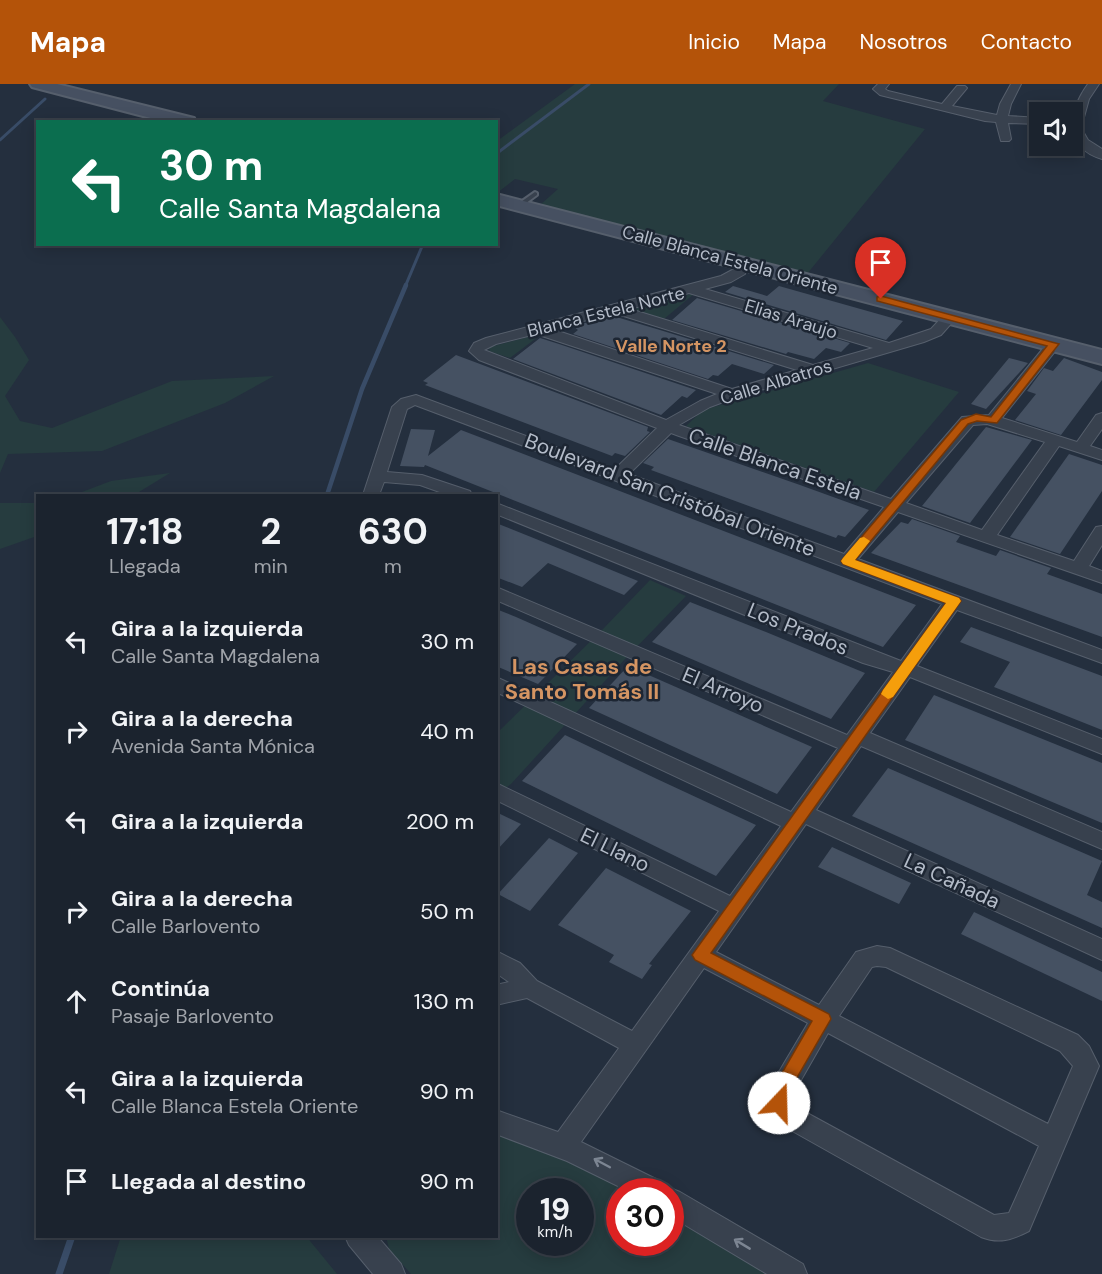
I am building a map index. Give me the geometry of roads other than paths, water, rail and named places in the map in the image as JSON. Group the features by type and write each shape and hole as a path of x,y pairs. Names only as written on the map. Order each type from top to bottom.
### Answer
{"street":[{"path":"38,84 180,120"},
{"path":"884,84 879,89 884,93 1001,120 1029,121"},
{"path":"1005,139 1001,120 1006,102 1016,84"},
{"path":"1082,102 1094,84"},
{"path":"945,108 961,88"},
{"path":"1083,119 1097,102"},
{"path":"1083,129 1102,145"},
{"path":"1083,140 1102,155"},
{"name":"Calle Blanca Estela Oriente","path":"498,199 527,200 742,263 1102,357"},
{"name":"Blanca Estela Norte","path":"484,357 476,351 479,346 694,290 734,276 740,271 742,263"},
{"name":"Elias Araujo","path":"694,290 889,348"},
{"path":"616,309 813,370"},
{"name":"Calle Albatros","path":"618,475 687,412 732,394 936,332 950,317"},
{"path":"538,330 732,394"},
{"path":"993,420 1054,344"},
{"name":"Calle Blanca Estela","path":"484,357 669,426 1102,577"},
{"name":"Boulevard San Cristóbal Oriente","path":"378,476 399,410 406,402 423,402 1102,657"},
{"path":"847,561 964,422 976,418 993,420 1102,455"},
{"path":"1081,448 1102,418"},
{"path":"986,537 1055,440"},
{"path":"371,494 378,476 422,480 461,494"},
{"name":"Los Prados","path":"498,509 870,658 1102,747"},
{"path":"1078,569 1102,531"},
{"name":"El Arroyo","path":"498,593 1102,841"},
{"path":"564,1145 954,601"},
{"name":"La Cañada","path":"498,685 1102,950"},
{"name":"El Llano","path":"498,792 734,908"},
{"path":"700,955 1055,1141"},
{"path":"884,957 1069,1043 1080,1054 1086,1065 1019,1222 1008,1228 991,1228 787,1115 779,1103 780,1092 823,1019 864,959 884,957"},
{"path":"498,962 512,970 529,988 636,1046"},
{"path":"498,994 529,988"},
{"path":"498,1123 564,1145 629,1178"},
{"path":"684,1209 792,1274"}],"waterway":[{"path":"498,152 589,84"},
{"path":"0,140 45,99"},
{"path":"405,287 422,246"},
{"path":"327,494 362,389 406,285"},
{"path":"59,1274 71,1238"}],"district":[{"name":"Valle Norte 2","path":"671,346"},
{"name":"Las Casas de Santo Tomás II","path":"582,678"}]}
